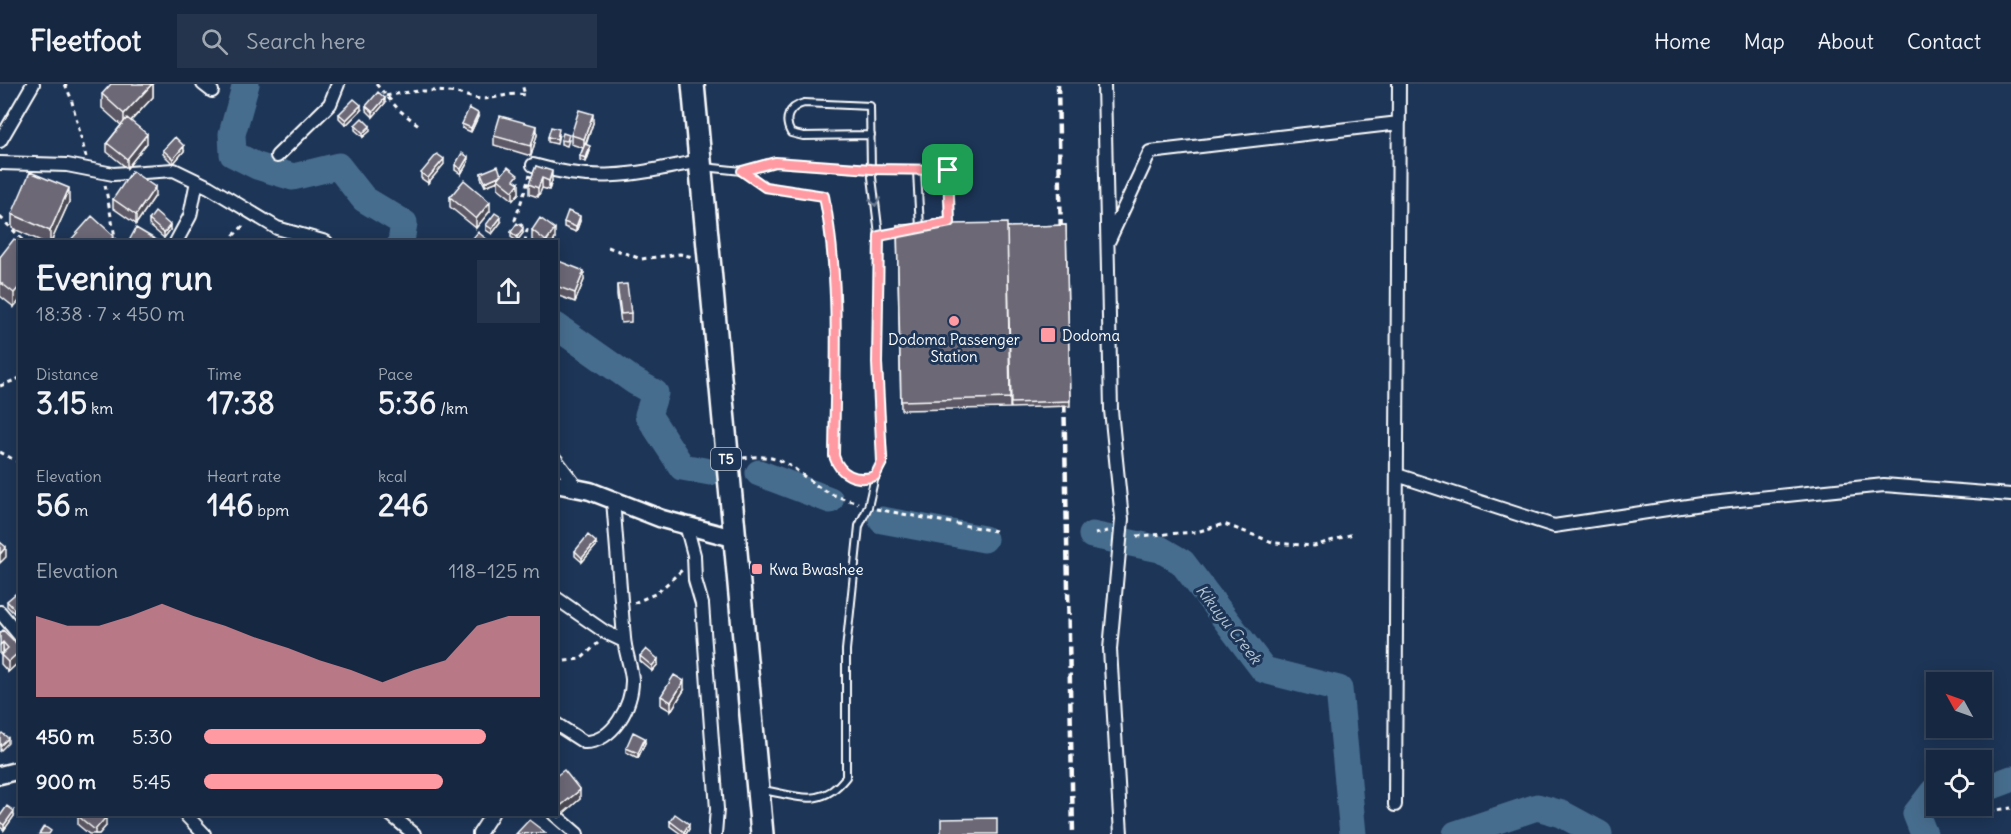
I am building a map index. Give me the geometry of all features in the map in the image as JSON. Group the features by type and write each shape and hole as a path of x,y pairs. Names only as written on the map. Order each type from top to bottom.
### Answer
{"highway":[{"name":"T5","path":"693,84 762,834"}],"street":[{"path":"0,141 33,84"},
{"path":"277,156 330,104 338,84"},
{"path":"1104,84 1111,410 1122,519 1110,649 1121,834"},
{"path":"1395,805 1399,84"},
{"path":"1107,244 1150,152 1400,123"},
{"path":"0,163 67,165 103,172 174,170 277,228 319,240"},
{"path":"533,165 590,177 628,176 700,164"},
{"path":"177,240 190,216 197,181"},
{"path":"558,463 578,489"},
{"path":"1397,475 1554,526 1701,504 1884,484 2011,495"},
{"path":"558,484 733,538"},
{"path":"558,725 577,739 592,742 603,739 618,723 628,701 632,680 624,641 613,500"},
{"path":"686,525 694,555 694,580 702,604 717,809 715,834"},
{"path":"558,599 605,632 624,641"},
{"path":"0,612 18,634"},
{"path":"0,775 18,770"},
{"path":"187,816 204,834"},
{"path":"392,816 414,834"},
{"path":"479,834 491,816"},
{"path":"556,816 577,834"}],"lane":[{"path":"759,790 819,799 835,791 846,777 848,639 859,526 868,507 875,476 882,462 877,363 879,236 871,169 871,135 870,106 804,103 795,106 788,113 787,125 790,133 803,136 871,135"},
{"path":"700,164 742,171 775,162 871,169 948,170 950,222 879,236"},
{"path":"742,171 765,187 824,196 831,230 836,341 834,456 837,466 849,476 864,479 875,476"},
{"path":"918,171 920,228"}],"path":[{"path":"65,84 71,98 89,169"},
{"path":"376,84 420,126"},
{"path":"422,90 423,84"},
{"path":"386,96 422,90 486,99 508,93 525,95 522,84"},
{"path":"525,240 526,230 515,220 533,165"},
{"path":"103,172 112,233 115,240"},
{"path":"229,240 252,212"},
{"path":"0,218 23,240"},
{"path":"608,246 641,259 680,255 709,262"},
{"path":"0,386 18,379"},
{"path":"0,452 18,462"},
{"path":"1137,536 1196,532 1224,524 1275,543 1314,546 1353,534"},
{"path":"1095,534 1108,531"},
{"path":"1992,811 2011,808"}],"building":[{"path":"111,84 152,84 124,114 102,94"},
{"path":"378,92 385,98 373,112 366,106"},
{"path":"354,99 361,105 346,120 339,114"},
{"path":"469,108 478,113 471,128 462,124"},
{"path":"579,110 593,114 584,139 571,135"},
{"path":"500,116 537,126 531,146 494,136"},
{"path":"127,118 147,134 127,159 107,143"},
{"path":"362,118 370,126 363,133 355,125"},
{"path":"551,127 559,129 557,139 548,137"},
{"path":"563,133 569,135 567,141 561,140"},
{"path":"175,137 184,146 173,159 163,150"},
{"path":"585,144 590,146 586,158 580,156"},
{"path":"462,153 468,157 461,169 455,165"},
{"path":"437,154 444,159 428,178 421,173"},
{"path":"498,166 501,175 485,182 481,173"},
{"path":"536,166 552,171 549,181 542,178 538,188 529,184"},
{"path":"508,167 518,175 514,180 519,183 513,191 498,179"},
{"path":"132,171 155,187 136,215 113,199"},
{"path":"30,172 69,188 50,231 12,214"},
{"path":"464,180 490,202 476,219 450,197"},
{"path":"568,211 580,216 576,227 564,222"},
{"path":"155,212 170,225 164,233 149,220"},
{"path":"495,213 501,217 492,229 486,225"},
{"path":"92,216 114,236 111,240 71,240"},
{"path":"540,218 555,229 547,240 532,230"},
{"path":"517,223 523,228 517,237 511,232"},
{"name":"Dodoma Passenger Station","path":"1007,223 1010,398 901,401 897,225"},
{"path":"1066,225 1070,401 1011,403 1007,227"},
{"path":"136,228 156,240 130,240"},
{"path":"478,232 488,240 472,240"},
{"path":"14,239 18,242 18,288 14,293 0,282 0,257"},
{"path":"558,261 584,271 575,293 558,287"},
{"path":"627,284 631,313 621,314 617,285"},
{"path":"588,535 596,542 582,558 575,551"},
{"path":"0,542 6,547 0,554"},
{"path":"18,592 18,606 14,609 7,601"},
{"path":"3,630 18,645 18,653 8,662 1,655 8,648 3,642 0,645 0,633"},
{"path":"646,649 658,659 652,666 640,656"},
{"path":"674,675 684,681 671,702 661,696"},
{"path":"633,732 645,738 638,753 626,748"},
{"path":"2,733 8,738 0,746 0,735"},
{"path":"564,770 580,790 559,807 558,806 558,774"},
{"path":"7,806 14,811 4,825 0,822 0,816"},
{"path":"675,814 689,824 684,832 670,821"},
{"path":"78,816 105,816 95,830"},
{"path":"997,818 997,834 941,834 941,819"},
{"path":"529,820 546,833 516,834"},
{"path":"44,826 51,831 49,834 39,834"}],"waterway":[{"name":"Kikuyu Creek","path":"246,84 232,134 233,154 257,166 293,177 338,166 364,199 404,223 401,240"},
{"name":"Kikuyu Creek","path":"558,327 634,381 655,393 648,415 682,467 710,472"},
{"name":"Kikuyu Creek","path":"759,473 830,500"},
{"name":"Kikuyu Creek","path":"882,520 984,539"},
{"name":"Kikuyu Creek","path":"1092,535 1160,549 1182,562 1264,670 1339,689 1353,834"},
{"name":"Kikuyu Creek","path":"1992,786 2011,779"},
{"name":"Kikuyu Creek","path":"1924,834 1916,814 1926,801"},
{"name":"Kikuyu Creek","path":"1456,834 1537,807 1562,814 1599,834"}],"railway":[{"path":"1058,84 1061,243"},
{"path":"1064,390 1073,834"}],"place":[{"name":"Dodoma Passenger Station","path":"954,321"},
{"name":"Dodoma","path":"1048,335"},
{"name":"Kwa Bwashee","path":"757,569"}],"route":[{"path":"775,162 871,169 948,170 950,222 879,236 877,363 882,462 875,476 864,479 849,476 837,466 834,456 836,341 831,230 824,196 765,187 742,171 775,162"}]}
